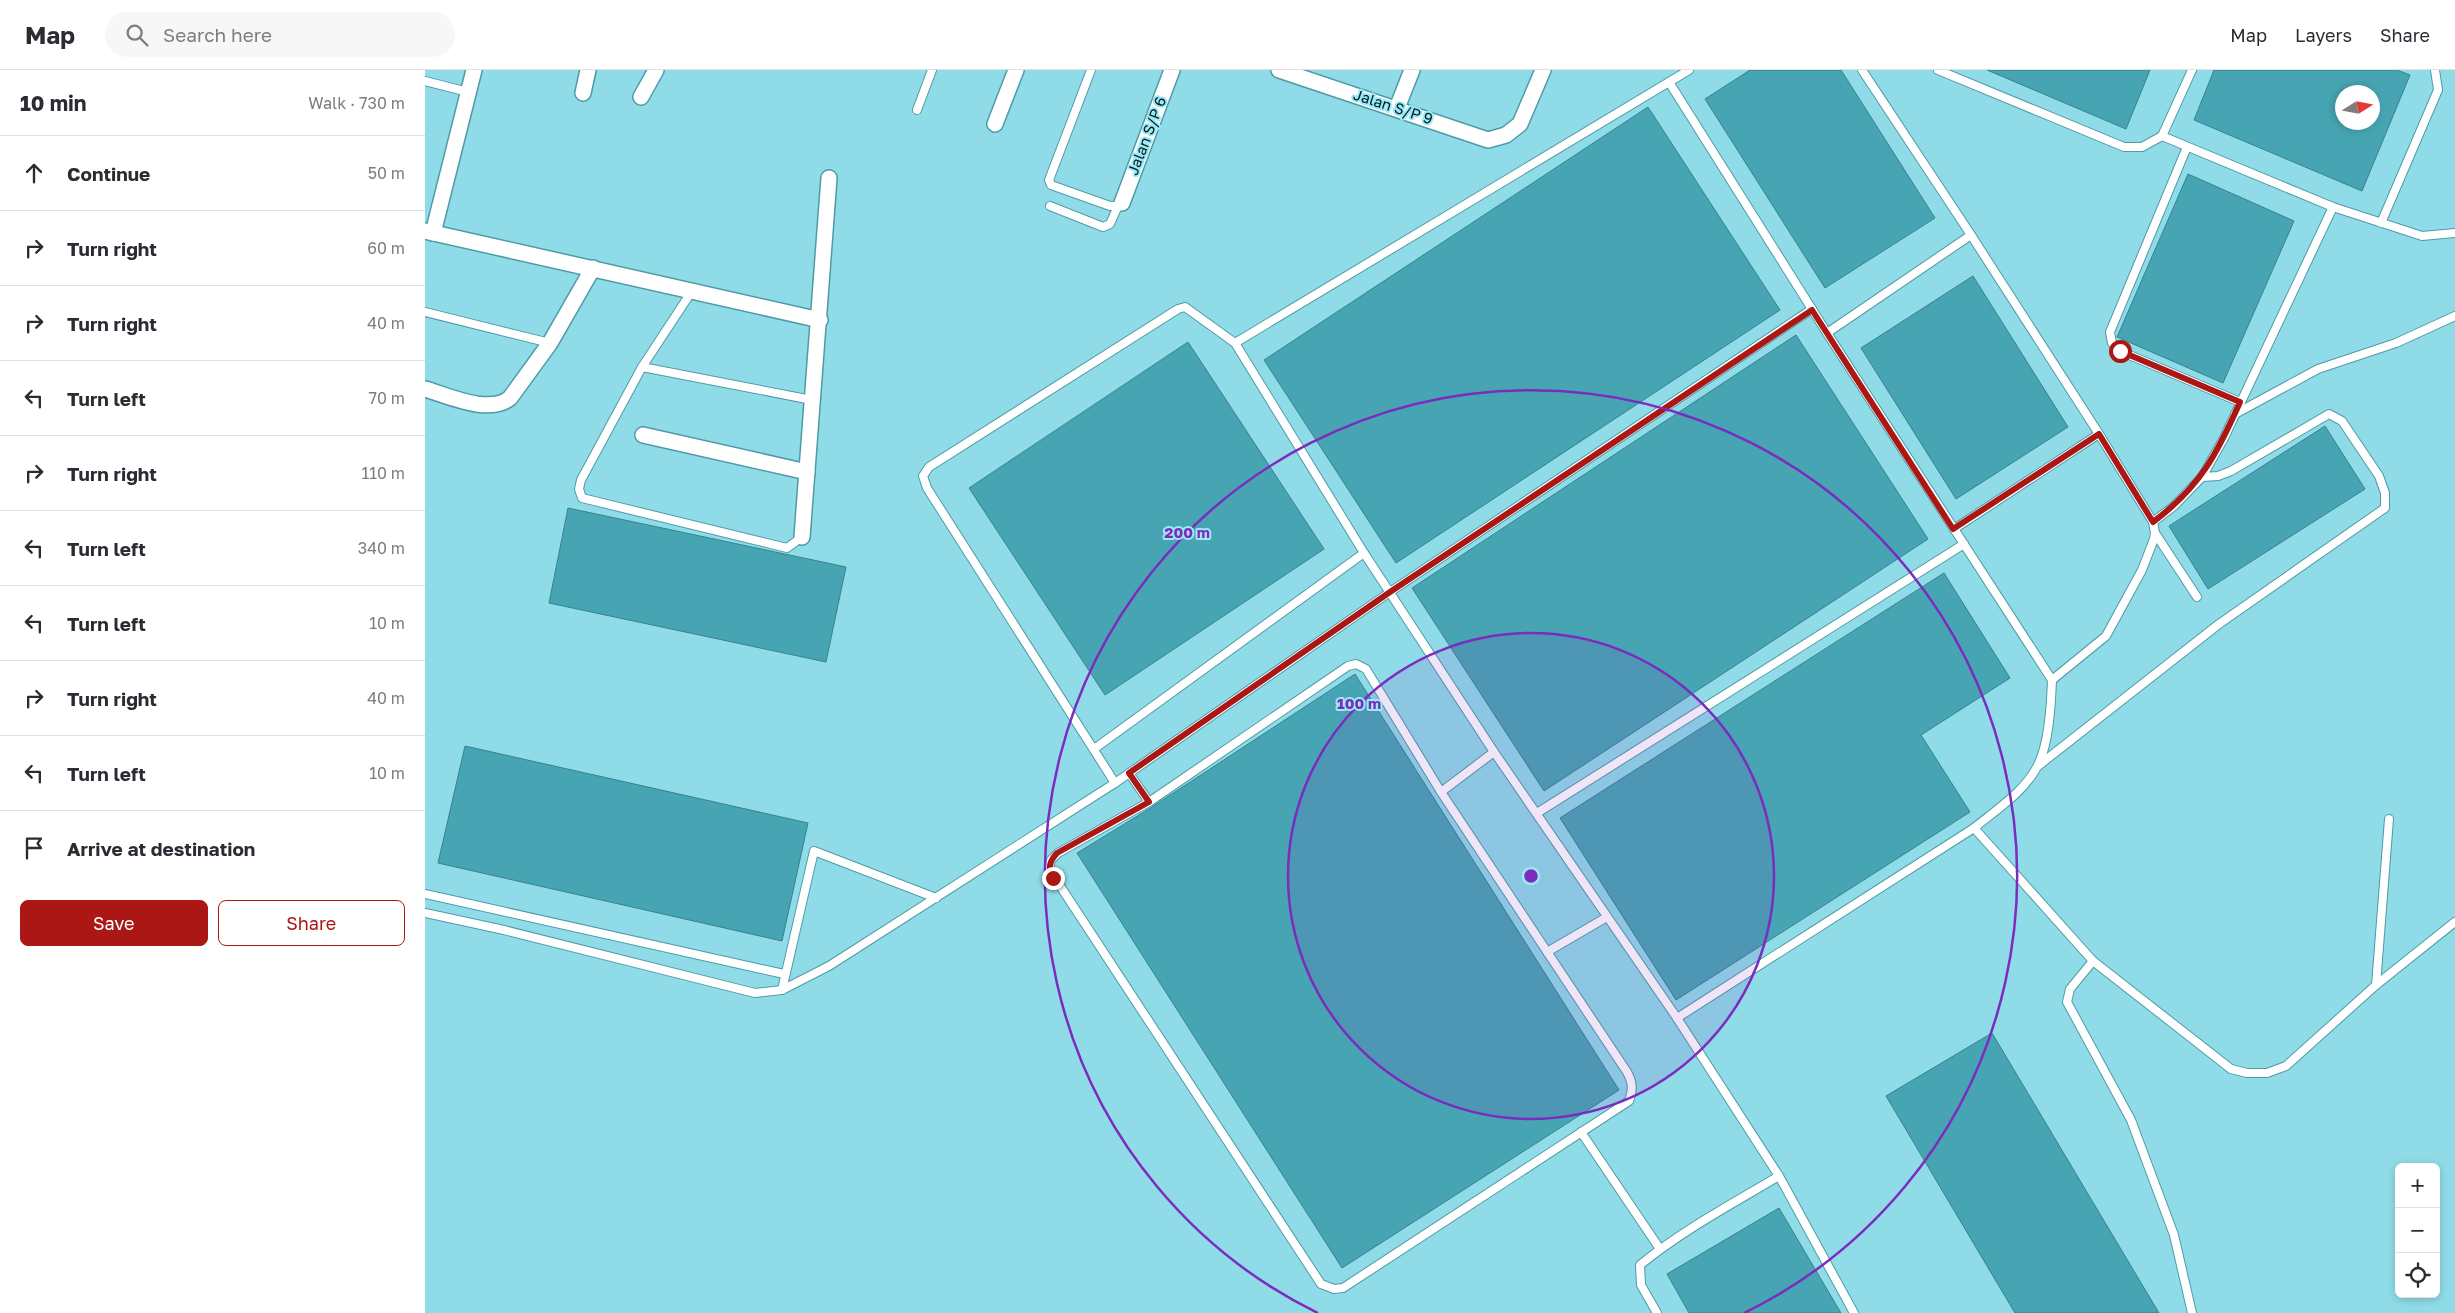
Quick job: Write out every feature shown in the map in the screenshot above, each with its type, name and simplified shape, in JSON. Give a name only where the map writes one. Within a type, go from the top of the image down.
[{"type":"street","points":[[474,70],[429,232],[820,320]]},
{"type":"street","points":[[583,92],[588,70]]},
{"type":"street","points":[[641,98],[656,70]]},
{"type":"street","points":[[995,124],[1015,70]]},
{"type":"street","name":"Jalan S/P 6","points":[[1120,204],[1172,70]]},
{"type":"street","name":"Jalan S/P 9","points":[[1279,70],[1488,140],[1506,135],[1520,124],[1543,70]]},
{"type":"street","points":[[1397,108],[1412,70]]},
{"type":"street","points":[[802,537],[820,320],[829,178]]},
{"type":"street","points":[[425,389],[488,406],[497,406],[510,398],[550,343],[593,268]]},
{"type":"street","points":[[643,435],[807,472]]},
{"type":"lane","points":[[917,110],[933,70]]},
{"type":"lane","points":[[1091,70],[1049,180],[1051,185],[1110,206],[1120,204]]},
{"type":"lane","points":[[1235,343],[1689,70]]},
{"type":"lane","points":[[1862,70],[2099,434],[2153,522],[2155,533],[2197,597]]},
{"type":"lane","points":[[1938,70],[2124,147],[2141,147],[2162,136],[2192,70]]},
{"type":"lane","points":[[2381,222],[2438,90],[2435,70]]},
{"type":"lane","points":[[425,81],[468,92]]},
{"type":"lane","points":[[1669,82],[1812,310],[2052,680],[2051,719],[2038,766]]},
{"type":"lane","points":[[2162,136],[2333,207],[2422,236],[2453,235]]},
{"type":"lane","points":[[2187,146],[2110,332],[2112,343],[2120,351],[2240,402]]},
{"type":"lane","points":[[1051,206],[1103,227],[1110,224],[1120,204]]},
{"type":"lane","points":[[2153,522],[2174,506],[2202,477],[2224,438],[2333,207]]},
{"type":"lane","points":[[1827,333],[1971,235]]},
{"type":"lane","points":[[692,291],[642,367],[581,480],[579,489],[582,498],[787,548],[802,537]]},
{"type":"lane","points":[[1115,783],[927,488],[923,476],[929,466],[1178,308],[1185,307],[1235,343],[1364,554],[1494,752],[1677,1018],[1779,1176],[1854,1313]]},
{"type":"lane","points":[[425,913],[504,930],[755,993],[782,990],[829,966],[1115,783],[1390,592],[1812,310]]},
{"type":"lane","points":[[425,312],[550,343]]},
{"type":"lane","points":[[2235,414],[2318,369],[2397,343],[2455,316]]},
{"type":"lane","points":[[642,367],[812,400]]},
{"type":"lane","points":[[1677,1018],[1974,828],[2014,796],[2038,766],[2219,624],[2385,508],[2385,493],[2379,476],[2342,421],[2329,414],[2231,471],[2218,476],[2202,477]]},
{"type":"lane","points":[[1953,529],[2099,434]]},
{"type":"lane","points":[[2052,680],[2106,636],[2142,570],[2155,533]]},
{"type":"lane","points":[[1537,813],[1963,544]]},
{"type":"lane","points":[[1094,749],[1364,554]]},
{"type":"lane","points":[[1356,664],[1366,669],[1441,792],[1633,1081],[1629,1101],[1343,1288],[1334,1289],[1321,1284],[1049,869],[1051,860],[1057,853],[1149,802],[1348,666],[1356,664]]},
{"type":"lane","points":[[1441,792],[1494,752]]},
{"type":"lane","points":[[1129,773],[1149,802]]},
{"type":"lane","points":[[2376,985],[2389,819]]},
{"type":"lane","points":[[1974,828],[2093,961],[2231,1069],[2247,1073],[2267,1072],[2286,1066],[2376,985],[2455,922]]},
{"type":"lane","points":[[782,990],[784,974],[814,851],[936,898]]},
{"type":"lane","points":[[425,894],[784,974]]},
{"type":"lane","points":[[1547,952],[1607,917]]},
{"type":"lane","points":[[2093,961],[2070,989],[2067,1002],[2131,1120],[2174,1235],[2192,1313]]},
{"type":"lane","points":[[1581,1132],[1659,1249]]},
{"type":"lane","points":[[1657,1313],[1641,1285],[1640,1264],[1659,1249],[1779,1176]]},
{"type":"building","points":[[1750,70],[1841,70],[1935,218],[1825,288],[1705,99]]},
{"type":"building","points":[[1987,70],[2150,70],[2126,129]]},
{"type":"building","points":[[2214,70],[2397,70],[2410,75],[2362,191],[2194,120]]},
{"type":"building","points":[[1648,107],[1780,310],[1396,563],[1264,360]]},
{"type":"building","points":[[2188,174],[2294,221],[2223,383],[2117,337]]},
{"type":"building","points":[[1973,276],[2068,427],[1956,499],[1861,348]]},
{"type":"building","points":[[1796,335],[1928,539],[1544,791],[1412,588]]},
{"type":"building","points":[[1188,342],[1324,549],[1105,695],[969,488]]},
{"type":"building","points":[[2325,426],[2365,489],[2208,589],[2169,526]]},
{"type":"building","points":[[568,508],[846,567],[826,662],[549,603]]},
{"type":"building","points":[[1944,573],[2010,678],[1921,735],[1970,812],[1676,1000],[1560,818]]},
{"type":"building","points":[[1355,674],[1619,1090],[1342,1268],[1077,853],[1152,807]]},
{"type":"building","points":[[465,746],[808,823],[782,941],[438,863]]},
{"type":"building","points":[[1992,1033],[2159,1313],[2015,1313],[1886,1096]]},
{"type":"building","points":[[1779,1208],[1841,1313],[1689,1313],[1667,1274]]},
{"type":"route","points":[[1053,878],[1049,869],[1051,860],[1057,853],[1149,802],[1129,773],[1390,592],[1812,310],[1953,529],[2099,434],[2153,522],[2174,506],[2202,477],[2224,438],[2240,402],[2120,351]]}]
